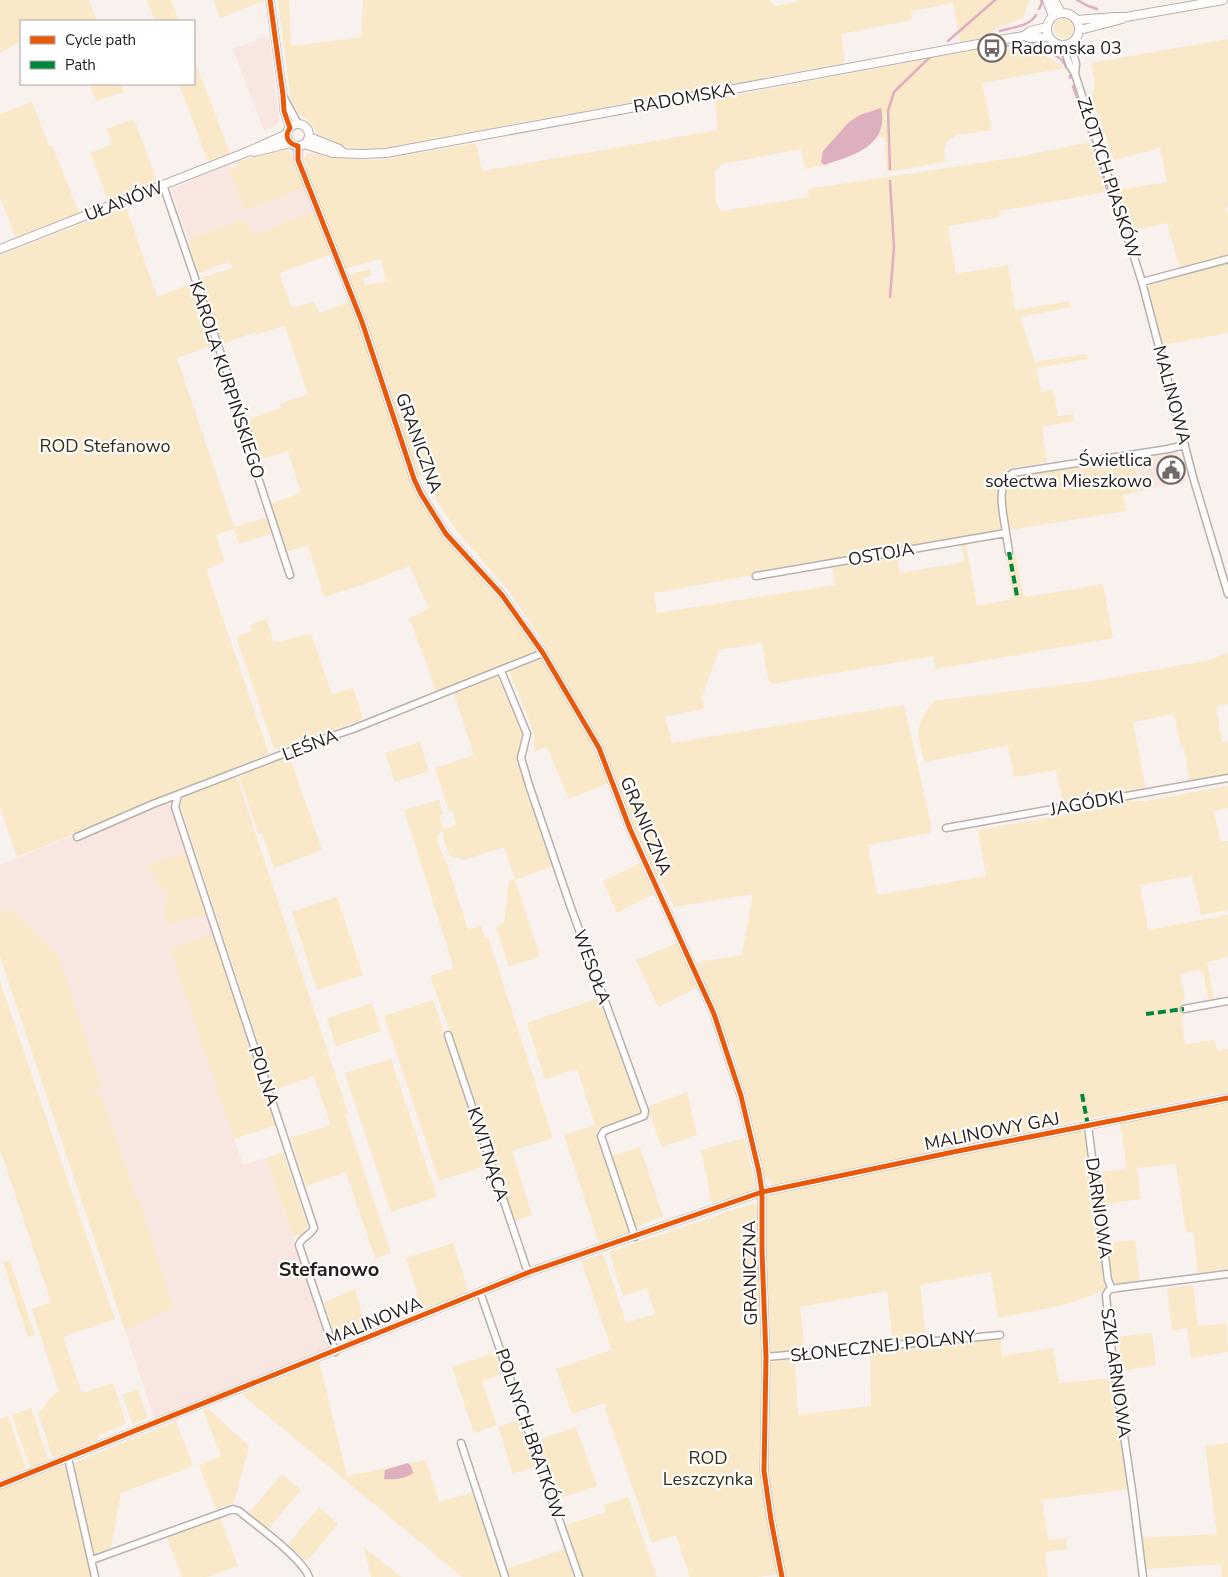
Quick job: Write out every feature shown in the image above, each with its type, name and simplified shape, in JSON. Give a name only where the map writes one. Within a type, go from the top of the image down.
[{"type":"street","points":[[270,0],[288,139],[297,145],[309,137],[306,128],[298,124],[283,95]]},
{"type":"street","points":[[1047,0],[1053,16]]},
{"type":"street","points":[[1054,0],[1061,13]]},
{"type":"street","points":[[1077,20],[1126,17],[1223,0]]},
{"type":"street","points":[[1061,13],[1069,14],[1077,20],[1080,30],[1077,38],[1067,45],[1054,43],[1049,37],[1047,27],[1053,16],[1061,13]]},
{"type":"street","points":[[1080,30],[1116,22],[1126,17]]},
{"type":"street","name":"RADOMSKA","points":[[1024,36],[1030,31],[1047,27]]},
{"type":"street","name":"RADOMSKA","points":[[297,145],[328,152],[386,153],[1024,36],[1030,38],[1049,37]]},
{"type":"street","name":"ZŁOTYCH PIASKÓW","points":[[1067,45],[1076,64],[1075,74],[1142,282]]},
{"type":"street","points":[[288,131],[298,124]]},
{"type":"street","name":"UŁANÓW","points":[[0,249],[247,152],[288,131]]},
{"type":"street","name":"RADOMSKA","points":[[309,137],[344,152]]},
{"type":"street","name":"UŁANÓW","points":[[247,152],[297,145]]},
{"type":"street","name":"GRANICZNA","points":[[297,145],[298,160],[362,322],[414,479],[421,494],[446,534],[502,595],[543,653],[599,748],[630,829],[711,1007],[739,1091],[759,1172],[762,1192],[766,1358],[764,1471],[782,1577]]},
{"type":"street","name":"KAROLA KURPIŃSKIEGO","points":[[163,185],[249,436],[249,450],[290,575]]},
{"type":"street","points":[[1142,282],[1228,259]]},
{"type":"street","name":"MALINOWA","points":[[1142,282],[1185,445],[1228,594]]},
{"type":"street","points":[[1009,552],[1002,492],[1003,482],[1008,476],[1013,473],[1185,445]]},
{"type":"street","name":"OSTOJA","points":[[756,576],[1006,533]]},
{"type":"street","name":"LEŚNA","points":[[77,837],[178,795],[353,729],[543,653]]},
{"type":"street","name":"WESOŁA","points":[[502,671],[528,734],[521,758],[532,794],[645,1112],[644,1116],[604,1131],[601,1136],[636,1236]]},
{"type":"street","name":"JAGÓDKI","points":[[946,828],[1228,778]]},
{"type":"street","name":"POLNA","points":[[178,795],[175,807],[314,1228],[312,1233],[302,1240],[299,1245],[334,1352]]},
{"type":"street","points":[[1184,1009],[1228,1001]]},
{"type":"street","name":"KWITNĄCA","points":[[448,1035],[528,1273]]},
{"type":"street","name":"MALINOWY GAJ","points":[[762,1192],[1228,1098]]},
{"type":"street","name":"DARNIOWA","points":[[1088,1126],[1108,1280],[1112,1289]]},
{"type":"street","name":"MALINOWA","points":[[0,1485],[528,1273],[762,1192]]},
{"type":"street","name":"SZKLARNIOWA","points":[[1142,1577],[1106,1295],[1112,1289],[1228,1274]]},
{"type":"street","name":"POLNYCH BRATKÓW","points":[[480,1292],[578,1577]]},
{"type":"street","name":"SŁONECZNEJ POLANY","points":[[766,1358],[1000,1335]]},
{"type":"street","points":[[461,1442],[505,1577]]},
{"type":"street","points":[[68,1458],[95,1577]]},
{"type":"street","points":[[92,1560],[233,1509],[239,1511],[302,1564],[309,1577]]},
{"type":"shaded area","points":[[269,35],[279,121],[276,126],[264,131],[233,49]]},
{"type":"shaded area","points":[[881,108],[882,121],[880,132],[874,140],[857,153],[846,158],[824,165],[821,162],[823,151],[849,122],[860,115]]},
{"type":"shaded area","points":[[228,165],[244,211],[304,188],[314,211],[252,235],[246,219],[188,239],[171,189]]},
{"type":"shaded area","points":[[1177,451],[1186,482],[1141,491],[1134,459]]},
{"type":"shaded area","points":[[169,802],[212,934],[171,949],[243,1165],[266,1158],[329,1344],[326,1351],[155,1420],[0,956],[0,865],[71,837],[74,841]]},
{"type":"shaded area","points":[[408,1463],[413,1473],[407,1477],[384,1479],[385,1470]]},
{"type":"green space","points":[[0,0],[89,0],[97,20],[20,20],[20,42],[0,53]]},
{"type":"green space","points":[[147,0],[171,0],[179,20],[155,20]]},
{"type":"green space","points":[[214,0],[264,0],[264,1],[220,18]]},
{"type":"green space","points":[[278,0],[289,0],[291,44],[295,46],[361,37],[363,0],[770,0],[775,6],[799,0],[1030,0],[1023,18],[993,30],[994,36],[960,42],[953,3],[911,11],[912,20],[841,34],[845,63],[373,150],[348,147],[323,139],[295,109],[291,100]]},
{"type":"green space","points":[[1064,18],[1071,21],[1074,28],[1071,35],[1064,38],[1057,35],[1054,28],[1057,21]]},
{"type":"green space","points":[[1228,39],[1228,206],[1226,207],[1228,216],[1228,255],[1180,269],[1167,223],[1131,231],[1118,190],[1167,182],[1160,148],[1114,160],[1092,99],[1095,83],[1091,63]]},
{"type":"green space","points":[[995,46],[997,51],[1034,49],[1065,68],[982,83],[992,130],[956,135],[947,142],[944,152],[945,162],[887,172],[885,139],[878,136],[883,125],[830,144],[823,151],[821,162],[824,165],[805,169],[801,149],[722,164],[715,171],[716,205],[722,211],[809,197],[808,189],[1013,158],[1090,142],[1106,192],[999,211],[1000,217],[948,226],[956,274],[1008,265],[1015,310],[1070,301],[1071,307],[1020,317],[1035,362],[1087,354],[1088,359],[1037,368],[1041,392],[1053,390],[1058,416],[1073,414],[1074,421],[1042,427],[1047,462],[1011,468],[1003,474],[999,488],[1002,530],[654,593],[657,613],[835,585],[832,564],[838,565],[897,555],[900,573],[964,562],[961,543],[966,543],[977,606],[1013,599],[1006,555],[1015,553],[1023,594],[1027,597],[1103,584],[1113,638],[936,669],[933,656],[772,684],[768,680],[762,643],[719,650],[702,697],[704,709],[665,717],[672,743],[904,705],[931,824],[930,833],[868,845],[877,895],[986,876],[978,830],[1097,809],[1096,804],[1114,801],[1145,801],[1228,786],[1228,808],[1214,811],[1220,841],[1228,841],[1228,910],[1201,915],[1192,876],[1140,885],[1148,930],[1228,915],[1228,957],[1207,962],[1214,999],[1208,999],[1204,974],[1199,970],[1180,974],[1185,999],[1182,1000],[1184,1015],[1181,1016],[1185,1044],[1215,1040],[1217,1051],[1228,1049],[1228,1092],[1082,1120],[776,1185],[764,1177],[746,1097],[731,1044],[727,1044],[719,1017],[695,963],[742,955],[753,894],[674,907],[662,882],[658,883],[599,742],[537,633],[510,592],[457,531],[437,501],[426,475],[418,477],[367,323],[348,275],[370,269],[372,275],[363,278],[365,285],[386,282],[381,259],[345,269],[306,168],[308,167],[304,158],[307,154],[312,153],[316,155],[317,153],[346,159],[378,160],[476,143],[482,171],[718,130],[715,99]]},
{"type":"green space","points":[[195,62],[230,153],[208,161],[179,85],[195,85]]},
{"type":"green space","points":[[89,85],[121,85],[124,92],[96,101]]},
{"type":"green space","points":[[32,102],[49,146],[52,145],[79,213],[16,238],[0,198],[0,114]]},
{"type":"green space","points":[[134,119],[158,183],[109,202],[90,153],[112,144],[106,129]]},
{"type":"green space","points":[[284,148],[289,150],[304,188],[244,211],[228,165],[232,169],[238,167],[237,162]]},
{"type":"green space","name":"ROD Stefanowo","points":[[126,207],[157,297],[193,283],[213,345],[177,358],[234,527],[269,517],[274,533],[239,544],[234,529],[216,535],[225,562],[206,569],[269,754],[125,812],[126,815],[79,833],[73,833],[70,836],[17,857],[0,807],[0,255]]},
{"type":"green space","points":[[314,211],[332,254],[279,273],[292,308],[314,302],[320,313],[352,301],[413,481],[427,511],[434,524],[453,547],[519,622],[535,649],[533,656],[436,692],[409,618],[429,609],[409,566],[365,584],[324,597],[308,545],[285,552],[270,504],[301,493],[288,451],[256,461],[253,452],[258,450],[248,419],[281,408],[280,404],[308,394],[285,326],[256,335],[255,332],[223,344],[200,278],[232,268],[229,262],[198,273],[188,239],[246,219],[252,235]]},
{"type":"green space","points":[[1228,263],[1228,333],[1163,345],[1149,283]]},
{"type":"green space","points":[[1135,456],[1141,491],[1123,495],[1126,511],[1010,530],[1005,500],[1007,486],[1016,475]]},
{"type":"green space","points":[[266,619],[274,643],[311,634],[332,694],[353,688],[363,719],[279,750],[274,748],[237,640],[239,635],[252,631],[250,625]]},
{"type":"green space","points":[[1228,652],[1228,704],[1216,707],[1222,742],[1228,741],[1228,775],[1193,781],[1189,779],[1184,747],[1181,748],[1174,714],[1133,722],[1146,790],[1063,805],[1056,770],[1014,777],[1008,745],[924,762],[918,730],[934,701],[1094,681],[1210,660]]},
{"type":"green space","points":[[542,659],[591,740],[595,752],[598,751],[609,783],[569,799],[547,747],[534,751],[534,734],[509,671]]},
{"type":"green space","points":[[497,676],[523,735],[517,758],[552,866],[515,880],[540,956],[509,967],[496,927],[504,922],[509,881],[515,879],[504,847],[464,860],[450,856],[443,839],[444,831],[437,834],[439,847],[447,864],[468,930],[481,925],[485,938],[488,937],[553,1138],[512,1151],[532,1215],[514,1221],[430,976],[454,968],[404,810],[439,800],[443,814],[439,816],[444,829],[456,825],[453,811],[449,812],[435,768],[474,755],[453,691]]},
{"type":"green space","points":[[420,742],[429,771],[395,782],[385,753]]},
{"type":"green space","points":[[289,755],[322,850],[274,868],[262,833],[259,834],[238,774]]},
{"type":"green space","points":[[236,775],[348,1113],[345,1115],[391,1253],[375,1258],[346,1172],[306,1186],[290,1138],[330,1125],[329,1120],[314,1076],[274,1090],[180,805],[184,796]]},
{"type":"green space","points":[[186,853],[206,916],[192,917],[167,924],[164,907],[168,893],[159,887],[156,876],[148,868],[150,864]]},
{"type":"green space","points":[[640,863],[654,894],[617,913],[603,881]]},
{"type":"green space","points":[[337,897],[363,975],[317,990],[292,912]]},
{"type":"green space","points":[[0,909],[5,914],[10,909],[58,954],[102,1088],[99,1090],[97,1087],[93,1088],[95,1093],[100,1092],[134,1192],[130,1193],[131,1198],[138,1196],[173,1308],[125,1330],[0,956]]},
{"type":"green space","points":[[212,934],[277,1125],[234,1139],[170,949]]},
{"type":"green space","points":[[677,943],[695,977],[697,988],[658,1007],[636,960]]},
{"type":"green space","points":[[0,982],[115,1319],[63,1337],[82,1393],[113,1383],[126,1424],[97,1436],[98,1440],[53,1458],[38,1414],[54,1394],[59,1392],[32,1309],[51,1302],[0,1149]]},
{"type":"green space","points":[[599,998],[642,1112],[597,1130],[630,1233],[599,1243],[564,1135],[595,1125],[577,1069],[545,1079],[527,1023]]},
{"type":"green space","points":[[433,1000],[488,1165],[439,1181],[384,1016]]},
{"type":"green space","points":[[372,1003],[381,1031],[336,1046],[327,1018]]},
{"type":"green space","points":[[391,1059],[437,1197],[391,1212],[345,1073]]},
{"type":"green space","points":[[687,1092],[697,1135],[662,1147],[647,1107]]},
{"type":"green space","points":[[1228,1101],[1228,1270],[1198,1273],[1193,1232],[1186,1233],[1176,1164],[1137,1168],[1141,1199],[1106,1204],[1101,1200],[1097,1173],[1127,1169],[1120,1122]]},
{"type":"green space","points":[[1080,1130],[1087,1137],[1108,1289],[1064,1305],[998,1318],[991,1272],[920,1285],[926,1339],[893,1342],[887,1291],[800,1307],[805,1350],[774,1354],[770,1352],[769,1313],[765,1301],[766,1196]]},
{"type":"green space","points":[[744,1138],[756,1187],[751,1192],[712,1203],[701,1150]]},
{"type":"green space","points":[[640,1147],[663,1216],[635,1227],[612,1156]]},
{"type":"green space","points":[[283,1152],[308,1226],[304,1233],[293,1237],[266,1158]]},
{"type":"green space","name":"ROD Leszczynka","points":[[754,1203],[758,1207],[763,1330],[761,1476],[779,1574],[758,1577],[690,1577],[676,1535],[652,1543],[605,1409],[605,1403],[572,1414],[556,1369],[612,1350],[581,1261],[603,1254],[626,1323],[655,1314],[647,1288],[623,1296],[609,1252]]},
{"type":"green space","points":[[1135,1240],[1140,1281],[1115,1284],[1111,1280],[1106,1243]]},
{"type":"green space","points":[[453,1243],[468,1290],[467,1294],[423,1311],[406,1258]]},
{"type":"green space","points":[[10,1260],[35,1335],[28,1337],[3,1262]]},
{"type":"green space","points":[[1193,1285],[1198,1326],[1226,1323],[1228,1352],[1191,1358],[1187,1328],[1172,1331],[1167,1288]]},
{"type":"green space","points":[[355,1289],[366,1327],[342,1337],[334,1334],[324,1302]]},
{"type":"green space","points":[[1152,1333],[1156,1365],[1122,1371],[1118,1337]]},
{"type":"green space","points":[[1000,1337],[1002,1356],[1053,1348],[1059,1383],[1113,1378],[1128,1489],[1042,1500],[1048,1540],[1066,1538],[1067,1549],[1045,1552],[1048,1577],[786,1577],[774,1521],[767,1473],[770,1364],[777,1360],[795,1358],[798,1415],[871,1406],[870,1350]]},
{"type":"green space","points":[[497,1352],[505,1373],[482,1381],[497,1425],[474,1433],[452,1367]]},
{"type":"green space","points":[[319,1362],[347,1476],[426,1460],[439,1502],[474,1492],[502,1577],[462,1577],[241,1394]]},
{"type":"green space","points":[[138,1389],[148,1418],[133,1424],[122,1395]]},
{"type":"green space","points":[[31,1408],[48,1460],[30,1468],[12,1415]]},
{"type":"green space","points":[[208,1408],[249,1446],[234,1503],[216,1509],[199,1465],[221,1456],[203,1410]]},
{"type":"green space","points":[[8,1416],[26,1469],[0,1479],[0,1419]]},
{"type":"green space","points":[[521,1419],[537,1466],[513,1474],[498,1427]]},
{"type":"green space","points":[[176,1421],[193,1466],[121,1493],[111,1548],[98,1554],[92,1552],[76,1481],[74,1463]]},
{"type":"green space","points":[[576,1427],[597,1486],[555,1500],[535,1441]]},
{"type":"green space","points":[[1228,1443],[1228,1577],[1222,1577],[1221,1564],[1145,1569],[1141,1538],[1217,1534],[1205,1446]]},
{"type":"green space","points":[[65,1465],[92,1577],[0,1577],[0,1490]]},
{"type":"green space","points":[[282,1474],[301,1490],[268,1529],[249,1513]]},
{"type":"green space","points":[[628,1497],[657,1577],[581,1577],[564,1526],[606,1512],[604,1505]]},
{"type":"green space","points":[[319,1507],[338,1524],[307,1561],[287,1545]]},
{"type":"green space","points":[[220,1517],[238,1566],[207,1577],[182,1577],[167,1537]]},
{"type":"green space","points":[[364,1547],[401,1577],[371,1577]]},
{"type":"green space","points":[[565,1549],[574,1577],[508,1577],[506,1569]]},
{"type":"waterway","points":[[948,41],[995,0]]},
{"type":"waterway","points":[[1039,9],[1042,3],[1041,0]]},
{"type":"waterway","points":[[1077,0],[1097,9]]},
{"type":"waterway","points":[[1000,31],[1025,24],[1036,15]]},
{"type":"waterway","points":[[1017,45],[1039,44],[1062,60],[1067,68]]},
{"type":"waterway","points":[[1002,45],[1008,46]]},
{"type":"waterway","points":[[890,169],[888,111],[894,92],[931,56]]},
{"type":"waterway","points":[[1073,86],[1090,136]]},
{"type":"waterway","points":[[1093,144],[1107,189]]},
{"type":"waterway","points":[[890,181],[894,248],[890,297]]},
{"type":"marked path","points":[[1009,552],[1017,596]]},
{"type":"marked path","points":[[1146,1014],[1184,1009]]},
{"type":"marked path","points":[[1082,1094],[1088,1126]]},
{"type":"cycle path","points":[[270,0],[284,111],[290,128],[287,137],[289,142],[298,146],[298,160],[362,322],[414,479],[446,534],[502,595],[543,653],[599,748],[630,829],[714,1014],[741,1096],[762,1192],[766,1357],[764,1471],[782,1577]]},
{"type":"cycle path","points":[[0,1485],[532,1271],[762,1192],[1228,1098]]},
{"type":"place","name":"Radomska 03","points":[[992,48]]},
{"type":"place","name":"Świetlica sołectwa Mieszkowo","points":[[1171,470]]},
{"type":"district","name":"Stefanowo","points":[[329,1269]]}]
